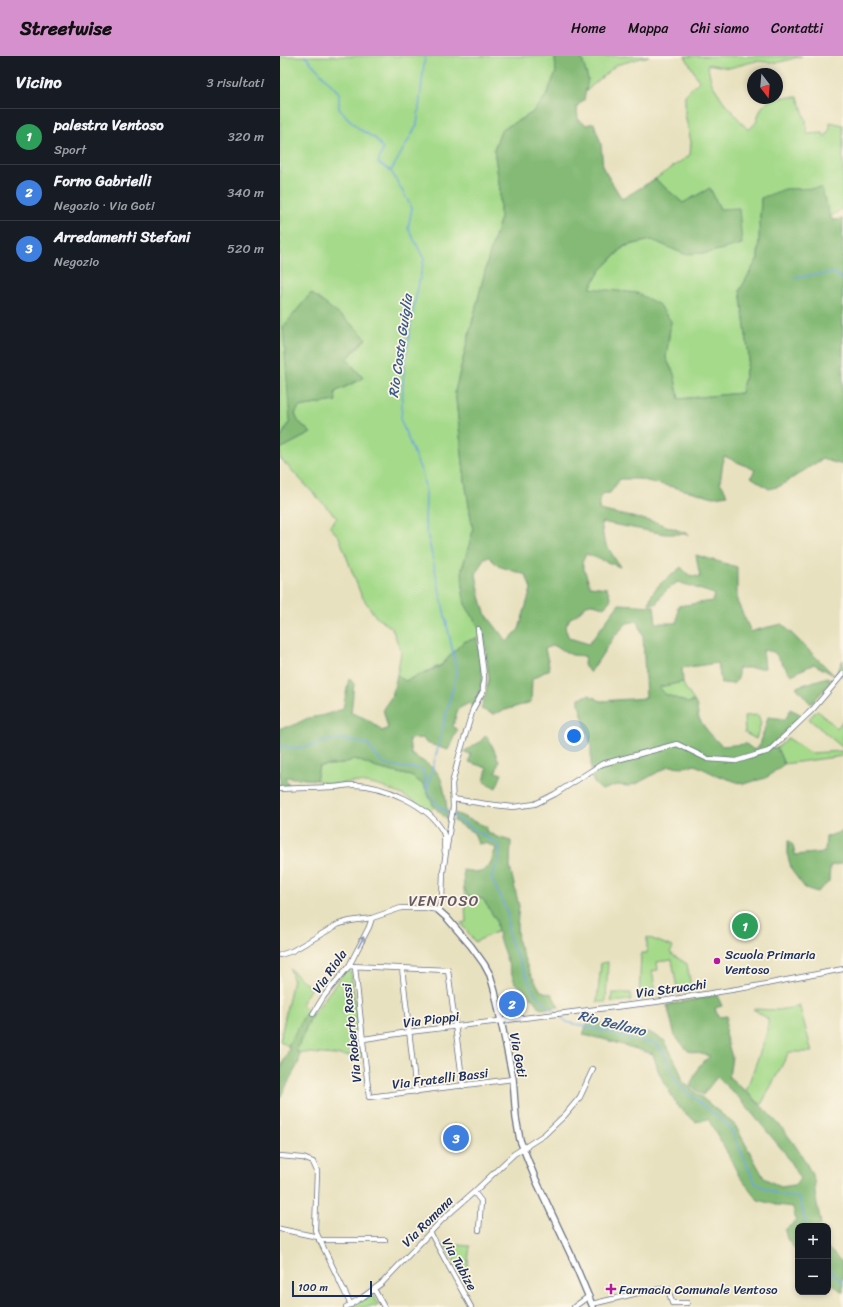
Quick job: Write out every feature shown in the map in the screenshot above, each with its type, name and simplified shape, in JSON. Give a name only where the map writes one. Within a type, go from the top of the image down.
[{"type":"street","points":[[280,955],[292,951],[339,924],[372,918],[401,908],[426,908],[438,910],[442,900],[452,812],[453,799],[451,787],[458,756],[473,709],[483,691],[484,675],[478,629]]},
{"type":"street","points":[[453,799],[496,805],[528,806],[548,798],[602,764],[678,744],[708,759],[736,761],[769,751],[813,709],[843,674]]},
{"type":"street","points":[[280,789],[354,785],[374,788],[394,794],[429,814],[444,835],[444,848],[446,856]]},
{"type":"street","name":"Via Goti","points":[[438,910],[447,918],[471,946],[488,970],[502,1021],[513,1079],[517,1123],[522,1148],[567,1245],[593,1306],[642,1292],[668,1288],[672,1303],[687,1303]]},
{"type":"street","name":"Via Riola","points":[[314,1014],[324,996],[349,966],[372,918]]},
{"type":"street","points":[[349,966],[448,970],[463,1086]]},
{"type":"street","name":"Via Roberto Rossi","points":[[355,967],[370,1097]]},
{"type":"street","points":[[402,968],[416,1092]]},
{"type":"street","name":"Via Strucchi","points":[[502,1021],[656,1002],[751,987],[843,969]]},
{"type":"street","name":"Via Pioppi","points":[[364,1039],[502,1021]]},
{"type":"street","name":"Via Romana","points":[[348,1306],[385,1280],[443,1219],[514,1154],[544,1135],[571,1109],[580,1097],[593,1069]]},
{"type":"street","name":"Via Fratelli Bassi","points":[[370,1097],[513,1079]]},
{"type":"street","points":[[280,1156],[303,1158],[313,1162],[317,1171],[315,1230],[348,1306]]},
{"type":"street","points":[[474,1192],[482,1201],[479,1230]]},
{"type":"street","points":[[280,1229],[319,1239],[385,1240]]},
{"type":"street","name":"Via Tubize","points":[[430,1232],[471,1307]]},
{"type":"street","points":[[374,1289],[384,1307]]},
{"type":"street","points":[[574,1307],[589,1296]]},
{"type":"green space","points":[[280,56],[557,56],[555,57],[556,72],[546,96],[532,113],[501,130],[494,149],[500,190],[500,220],[487,263],[455,391],[465,481],[473,531],[462,569],[465,604],[484,636],[463,642],[441,665],[405,681],[397,675],[401,652],[392,628],[376,617],[361,595],[339,537],[329,526],[337,518],[280,458],[280,449],[311,433],[298,421],[295,414],[299,407],[335,401],[335,392],[363,378],[347,359],[366,339],[289,403],[290,421],[280,439]]},
{"type":"green space","points":[[581,56],[649,56],[616,65],[585,92],[588,79]]},
{"type":"green space","points":[[581,56],[588,79],[584,100],[577,106],[578,119],[586,125],[594,123],[601,144],[603,168],[622,199],[655,179],[683,203],[710,188],[720,209],[739,208],[742,244],[708,253],[684,254],[652,240],[624,246],[600,271],[590,288],[637,293],[658,304],[671,321],[666,358],[674,374],[679,399],[741,393],[749,357],[740,290],[758,258],[761,198],[785,189],[822,188],[830,217],[834,220],[843,219],[843,465],[822,459],[780,486],[769,489],[751,477],[755,470],[724,456],[720,482],[728,495],[714,497],[639,479],[620,479],[610,493],[601,494],[599,510],[655,522],[689,534],[665,534],[601,522],[604,541],[620,567],[586,554],[582,563],[590,586],[607,588],[611,599],[604,608],[592,604],[588,605],[570,618],[565,628],[569,638],[589,644],[619,604],[654,606],[656,623],[677,623],[678,606],[713,601],[714,594],[678,582],[660,597],[656,604],[649,603],[657,587],[681,567],[689,575],[700,577],[696,555],[737,567],[737,601],[751,632],[782,624],[835,676],[814,664],[791,675],[774,652],[763,650],[765,668],[738,668],[738,679],[733,684],[721,683],[718,663],[682,668],[683,682],[659,687],[665,694],[688,703],[694,701],[702,723],[722,746],[746,744],[754,750],[760,745],[768,717],[786,719],[790,709],[802,715],[770,747],[777,748],[784,764],[766,778],[743,784],[716,775],[695,765],[684,767],[669,766],[638,783],[628,786],[617,785],[602,790],[594,783],[591,775],[591,745],[579,704],[579,698],[589,695],[601,701],[646,698],[643,636],[638,621],[627,623],[613,638],[590,673],[584,665],[585,656],[572,655],[553,645],[545,649],[550,669],[532,679],[531,702],[493,714],[481,709],[489,679],[484,636],[465,604],[463,594],[462,569],[473,531],[465,481],[455,391],[487,263],[500,220],[500,190],[494,150],[501,130],[532,113],[546,96],[556,72],[555,57]],"holes":[[[489,557],[498,566],[526,575],[531,589],[519,629],[507,642],[485,613],[476,574],[484,558]]]},
{"type":"green space","points":[[685,56],[802,56],[777,63],[756,61],[729,68],[707,64],[712,84],[724,102],[748,130],[756,123],[764,105],[783,104],[783,97],[788,97],[798,97],[806,120],[807,134],[823,133],[825,138],[830,128],[830,122],[843,125],[843,208],[830,217],[761,198],[758,258],[740,290],[749,357],[741,393],[679,399],[674,374],[666,358],[671,321],[590,288],[600,271],[624,247],[652,239],[684,254],[720,209],[710,188],[683,203],[655,179],[690,155],[691,142],[685,115],[685,95],[699,81]]},
{"type":"green space","points":[[311,293],[354,326],[366,338],[347,359],[363,378],[335,392],[336,401],[299,407],[295,414],[298,421],[311,433],[280,449],[280,439],[290,421],[283,327]]},
{"type":"green space","points":[[477,638],[483,676],[479,693],[473,706],[469,703],[458,709],[453,726],[457,730],[448,750],[426,743],[423,738],[409,739],[411,754],[434,769],[441,779],[447,809],[447,819],[434,807],[424,785],[411,776],[377,768],[355,759],[341,764],[319,766],[316,780],[284,777],[290,786],[280,785],[280,728],[292,726],[308,718],[321,716],[343,709],[349,678],[354,684],[351,713],[368,720],[382,731],[388,728],[383,709],[392,696],[397,675],[405,681],[441,666],[463,642]]},
{"type":"green space","points":[[843,660],[843,675],[835,676]]},
{"type":"green space","points":[[828,677],[831,682],[811,704],[796,687]]},
{"type":"green space","points":[[683,682],[694,701],[688,703],[665,694],[659,687]]},
{"type":"green space","points":[[817,710],[837,728],[843,720],[843,748],[809,719]]},
{"type":"green space","points":[[758,715],[761,723],[756,739],[745,733],[744,716]]},
{"type":"green space","points":[[486,735],[499,761],[496,772],[502,774],[496,788],[484,782],[487,768],[469,762],[471,754],[463,752],[480,742]]},
{"type":"green space","points":[[788,738],[810,753],[843,751],[843,756],[784,764],[777,748]]},
{"type":"green space","points":[[355,759],[377,768],[411,776],[424,785],[434,807],[430,811],[403,795],[373,784],[352,782],[331,784],[316,780],[319,766],[341,764]]},
{"type":"green space","points":[[455,813],[487,827],[486,831],[497,837],[511,841],[510,867],[519,906],[517,926],[518,942],[530,973],[541,991],[552,994],[559,1007],[541,1009],[524,989],[515,983],[499,938],[496,920],[483,899],[468,896],[464,888],[463,870],[477,872],[484,871],[491,862],[496,848],[486,843],[478,844],[474,833],[454,821]]},
{"type":"green space","points":[[843,831],[843,863],[830,866],[829,882],[817,892],[805,888],[792,871],[788,857],[788,840],[793,845],[795,855],[825,852],[826,837]]},
{"type":"green space","points":[[464,888],[468,896],[483,899],[496,920],[498,931],[475,942],[461,923],[466,922]]},
{"type":"green space","points":[[647,937],[673,947],[670,953],[687,964],[692,992],[678,994],[672,960],[657,962],[658,970],[652,971],[655,987],[653,994],[647,998],[639,1000],[641,953],[647,953]]},
{"type":"green space","points":[[608,962],[606,1002],[597,1002],[601,963]]},
{"type":"green space","points":[[290,969],[311,988],[301,1004],[313,1014],[305,1015],[288,1046],[280,1041],[293,979]]},
{"type":"green space","points":[[346,970],[351,972],[362,1057],[295,1052],[313,1014]]},
{"type":"green space","points":[[612,993],[631,993],[631,1000],[611,1002]]},
{"type":"green space","points":[[717,995],[722,1006],[715,1008],[718,1017],[727,1016],[725,1034],[732,1057],[729,1077],[753,1098],[787,1134],[805,1160],[813,1178],[821,1223],[795,1223],[795,1249],[787,1239],[785,1230],[796,1221],[793,1207],[758,1200],[739,1176],[708,1119],[696,1122],[678,1107],[659,1073],[653,1054],[603,1039],[583,1035],[588,1020],[607,1025],[649,1032],[665,1041],[679,1069],[683,1082],[735,1125],[764,1178],[781,1187],[794,1185],[800,1179],[785,1153],[740,1099],[717,1077],[703,1095],[690,1086],[699,1066],[710,1056],[688,1051],[675,1036],[667,1005]]},
{"type":"green space","points":[[799,1004],[812,1052],[789,1052],[761,1105],[746,1091],[768,1030],[768,1019],[753,1009],[777,1010],[798,1007]]},
{"type":"green space","points":[[305,1014],[313,1014],[296,1052],[300,1052],[299,1062],[280,1098],[280,1069],[289,1049],[288,1046]]},
{"type":"green space","points":[[444,1244],[470,1246],[467,1270],[462,1274]]},
{"type":"green space","points":[[831,1251],[843,1263],[843,1293],[831,1282]]},
{"type":"green space","points":[[370,1295],[374,1296],[378,1304],[376,1307],[373,1305],[369,1307],[352,1307]]},
{"type":"waterway","points":[[305,56],[339,93],[339,109],[359,129],[376,139],[383,149],[378,163],[391,171]]},
{"type":"waterway","name":"Rio Costa Guiglia","points":[[425,56],[417,125],[391,171],[412,208],[408,228],[424,259],[414,306],[404,368],[401,421],[422,473],[426,493],[425,523],[457,671],[428,787]]},
{"type":"waterway","points":[[794,277],[834,273],[843,280]]},
{"type":"waterway","name":"Rio Bellano","points":[[280,746],[293,748],[313,746],[326,741],[341,739],[367,744],[383,764],[422,769],[427,789],[438,806],[500,846],[499,861],[491,877],[507,912],[509,939],[535,994],[556,1013]]},
{"type":"waterway","name":"Rio Bellano","points":[[559,1016],[567,1022],[656,1044],[664,1053],[674,1078],[682,1088],[730,1127],[755,1183],[777,1194],[799,1198],[805,1223]]},
{"type":"waterway","name":"Rio Bellano","points":[[831,1271],[843,1283]]},
{"type":"place","name":"palestra Ventoso","points":[[745,926]]},
{"type":"place","name":"Scuola Primaria Ventoso","points":[[717,961]]},
{"type":"place","name":"Forno Gabrielli","points":[[512,1004]]},
{"type":"place","name":"Arredamenti Stefani","points":[[456,1138]]},
{"type":"place","name":"Farmacia Comunale Ventoso","points":[[611,1289]]},
{"type":"district","name":"VENTOSO","points":[[444,901]]}]
